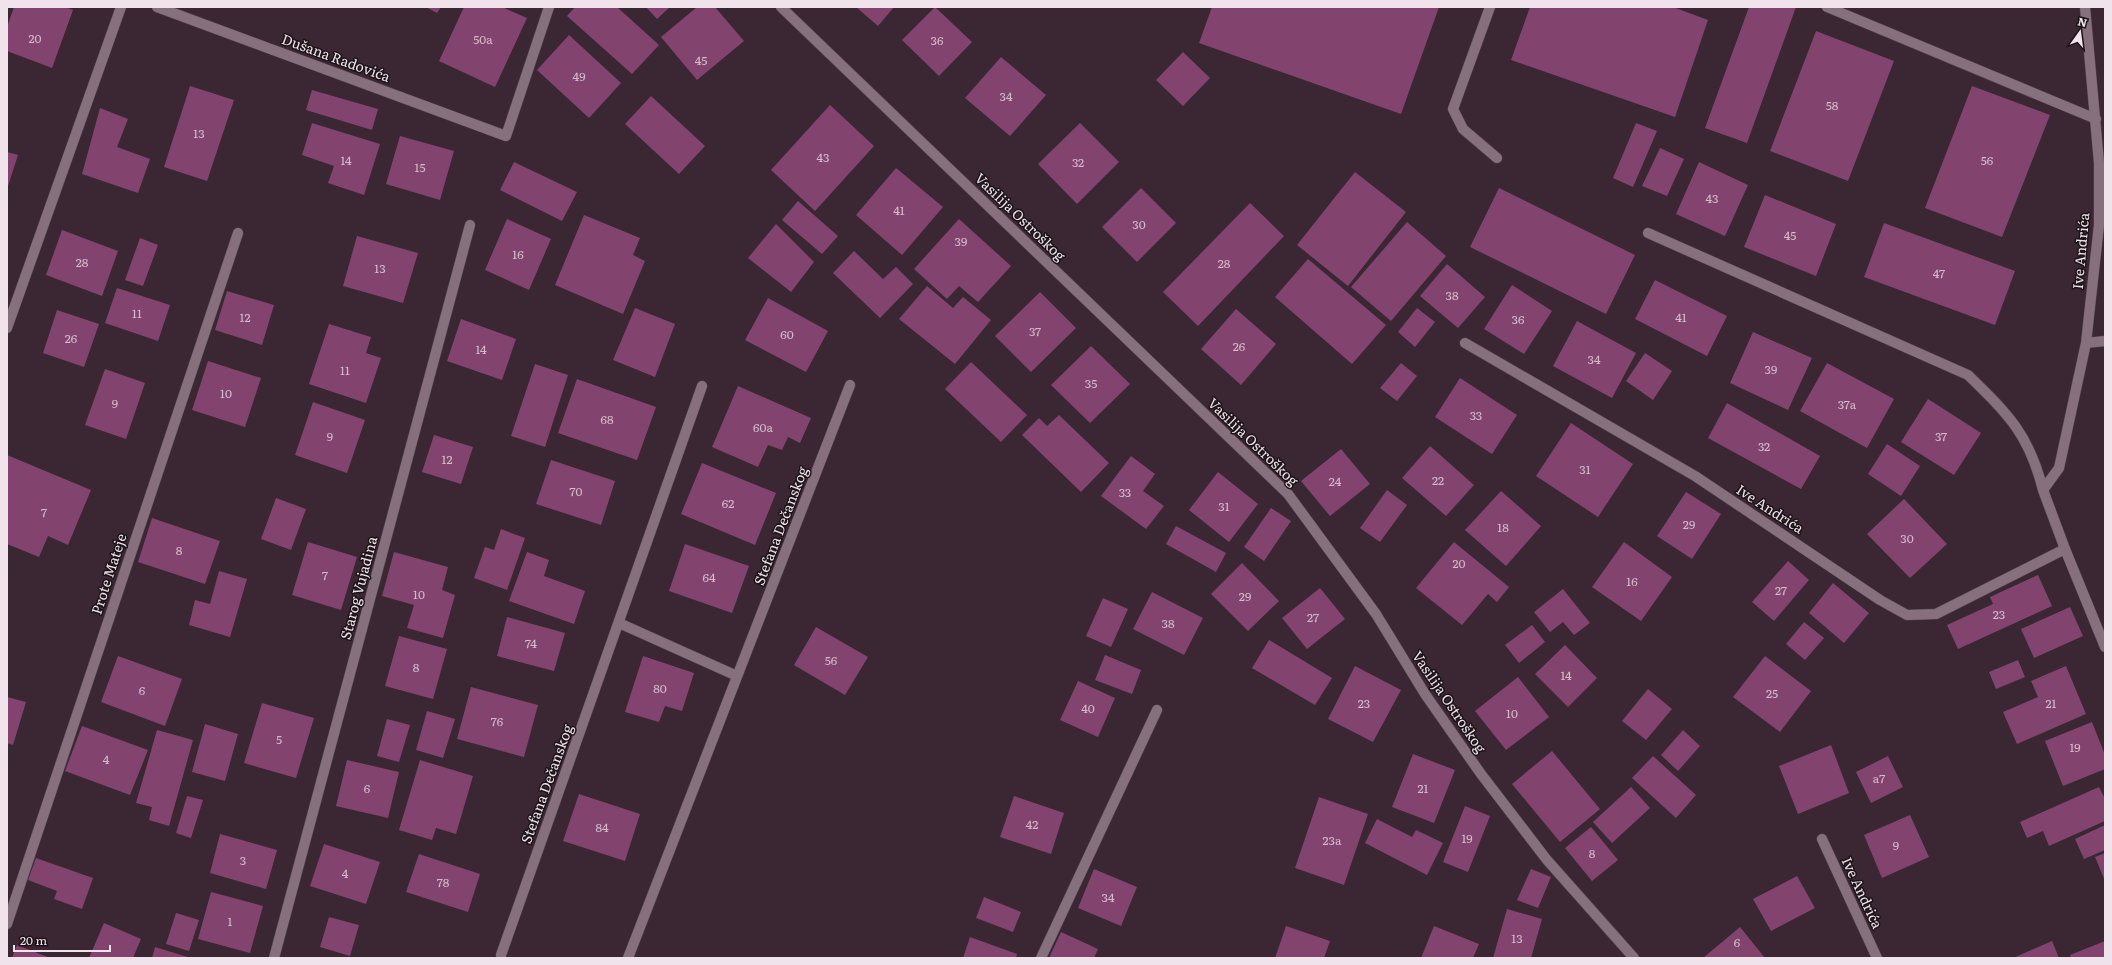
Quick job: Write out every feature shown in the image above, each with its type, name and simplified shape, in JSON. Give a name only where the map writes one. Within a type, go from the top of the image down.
[{"type":"street","points":[[7,328],[121,7]]},
{"type":"street","name":"Dušana Radovića","points":[[157,7],[506,136],[550,7]]},
{"type":"street","name":"Vasilija Ostroškog","points":[[781,7],[1288,494],[1376,614],[1425,694],[1481,774],[1547,860],[1634,958]]},
{"type":"street","points":[[1490,7],[1453,109],[1463,130],[1497,158]]},
{"type":"street","points":[[1827,7],[2096,119]]},
{"type":"street","name":"Ive Andrića","points":[[2043,490],[2059,468],[2086,343],[2099,225],[2102,163],[2085,7]]},
{"type":"street","name":"Starog Vujadina","points":[[274,958],[470,225]]},
{"type":"street","name":"Prote Mateje","points":[[7,924],[238,232]]},
{"type":"street","points":[[1648,233],[1968,375],[2004,410],[2024,438],[2036,463],[2043,490],[2064,549],[2105,647]]},
{"type":"street","points":[[2086,343],[2105,341]]},
{"type":"street","name":"Ive Andrića","points":[[1466,343],[1694,476],[1880,600],[1907,615],[1936,614],[2064,549]]},
{"type":"street","name":"Stefana Dečanskog","points":[[628,958],[850,385]]},
{"type":"street","name":"Stefana Dečanskog","points":[[501,955],[702,386]]},
{"type":"street","points":[[619,622],[737,676]]},
{"type":"street","points":[[1042,958],[1157,710]]},
{"type":"street","name":"Ive Andrića","points":[[1822,839],[1877,958]]},
{"type":"building","points":[[14,7],[65,7],[73,10],[52,68],[7,51],[7,27]]},
{"type":"building","points":[[426,7],[441,7],[437,13]]},
{"type":"building","points":[[464,7],[502,7],[527,18],[495,87],[439,61]]},
{"type":"building","points":[[575,7],[617,7],[659,45],[632,74],[567,16]]},
{"type":"building","points":[[646,7],[670,7],[657,19]]},
{"type":"building","points":[[697,7],[715,7],[744,41],[697,80],[661,37]]},
{"type":"building","points":[[856,7],[894,7],[878,26]]},
{"type":"building","points":[[935,7],[972,42],[939,76],[902,40]]},
{"type":"building","points":[[1212,7],[1439,7],[1401,114],[1199,43]]},
{"type":"building","points":[[1530,7],[1673,7],[1708,20],[1675,117],[1511,60]]},
{"type":"building","points":[[1749,7],[1796,7],[1747,143],[1705,128]]},
{"type":"building","points":[[1816,31],[1894,61],[1848,181],[1770,151]]},
{"type":"building","points":[[569,35],[621,83],[589,118],[537,70]]},
{"type":"building","points":[[1183,52],[1210,78],[1183,106],[1156,80]]},
{"type":"building","points":[[1001,57],[1046,95],[1010,136],[965,98]]},
{"type":"building","points":[[190,86],[234,100],[207,181],[164,167]]},
{"type":"building","points":[[1972,86],[2050,115],[2002,237],[1925,208]]},
{"type":"building","points":[[312,90],[378,109],[372,130],[306,110]]},
{"type":"building","points":[[651,96],[705,146],[679,174],[625,124]]},
{"type":"building","points":[[830,105],[874,146],[815,211],[771,170]]},
{"type":"building","points":[[100,108],[128,119],[117,147],[150,159],[138,193],[82,174]]},
{"type":"building","points":[[312,123],[380,144],[364,195],[328,183],[334,166],[302,155]]},
{"type":"building","points":[[1080,123],[1119,162],[1077,204],[1038,164]]},
{"type":"building","points":[[1636,123],[1657,131],[1633,187],[1613,178]]},
{"type":"building","points":[[400,136],[454,151],[440,200],[386,184]]},
{"type":"building","points":[[1660,148],[1684,159],[1667,196],[1642,186]]},
{"type":"building","points":[[7,152],[18,155],[7,189]]},
{"type":"building","points":[[514,162],[577,192],[562,221],[500,190]]},
{"type":"building","points":[[1699,162],[1748,185],[1725,236],[1676,214]]},
{"type":"building","points":[[896,168],[943,207],[902,255],[856,215]]},
{"type":"building","points":[[1355,172],[1406,212],[1348,286],[1297,245]]},
{"type":"building","points":[[1141,188],[1176,223],[1137,262],[1102,227]]},
{"type":"building","points":[[1499,188],[1635,255],[1606,314],[1470,247]]},
{"type":"building","points":[[1765,195],[1836,224],[1816,276],[1744,247]]},
{"type":"building","points":[[798,201],[838,236],[822,254],[782,220]]},
{"type":"building","points":[[1250,203],[1284,236],[1198,326],[1163,292]]},
{"type":"building","points":[[584,215],[640,238],[633,255],[645,261],[623,314],[555,285]]},
{"type":"building","points":[[507,219],[551,239],[529,290],[485,270]]},
{"type":"building","points":[[959,219],[1011,266],[978,302],[959,286],[947,299],[914,269]]},
{"type":"building","points":[[1407,222],[1446,256],[1391,321],[1351,287]]},
{"type":"building","points":[[1884,223],[2015,271],[1995,325],[1864,277]]},
{"type":"building","points":[[776,224],[814,262],[791,292],[748,258]]},
{"type":"building","points":[[62,230],[118,251],[102,296],[46,275]]},
{"type":"building","points":[[357,236],[418,253],[403,303],[343,286]]},
{"type":"building","points":[[140,238],[158,245],[143,286],[125,280]]},
{"type":"building","points":[[854,251],[883,279],[896,267],[913,284],[880,318],[833,273]]},
{"type":"building","points":[[1308,259],[1386,325],[1352,364],[1275,297]]},
{"type":"building","points":[[1447,264],[1485,297],[1458,328],[1420,296]]},
{"type":"building","points":[[1655,280],[1727,316],[1707,356],[1635,319]]},
{"type":"building","points":[[1512,285],[1552,311],[1524,354],[1484,329]]},
{"type":"building","points":[[927,286],[953,308],[963,297],[991,320],[955,364],[899,319]]},
{"type":"building","points":[[117,288],[170,305],[158,341],[105,323]]},
{"type":"building","points":[[227,291],[274,305],[262,345],[215,330]]},
{"type":"building","points":[[1040,292],[1076,328],[1031,372],[995,336]]},
{"type":"building","points":[[768,298],[828,331],[806,372],[745,340]]},
{"type":"building","points":[[635,308],[675,324],[655,377],[613,360]]},
{"type":"building","points":[[1417,308],[1435,322],[1415,347],[1398,332]]},
{"type":"building","points":[[1236,309],[1276,344],[1241,385],[1201,349]]},
{"type":"building","points":[[57,310],[99,324],[84,367],[43,353]]},
{"type":"building","points":[[461,319],[516,339],[502,380],[447,361]]},
{"type":"building","points":[[1577,321],[1636,353],[1612,398],[1553,366]]},
{"type":"building","points":[[329,324],[371,337],[366,353],[381,358],[366,403],[309,384]]},
{"type":"building","points":[[1753,332],[1812,358],[1788,410],[1730,383]]},
{"type":"building","points":[[1091,346],[1130,384],[1090,423],[1051,385]]},
{"type":"building","points":[[1645,353],[1672,371],[1653,400],[1626,381]]},
{"type":"building","points":[[208,361],[261,378],[245,427],[192,410]]},
{"type":"building","points":[[971,362],[1027,415],[1001,442],[945,389]]},
{"type":"building","points":[[1401,363],[1417,376],[1397,401],[1380,388]]},
{"type":"building","points":[[1827,363],[1894,399],[1867,448],[1800,411]]},
{"type":"building","points":[[535,364],[568,375],[545,447],[511,436]]},
{"type":"building","points":[[105,369],[145,383],[126,439],[85,425]]},
{"type":"building","points":[[1460,378],[1517,415],[1492,454],[1435,417]]},
{"type":"building","points":[[577,379],[656,407],[637,460],[558,433]]},
{"type":"building","points":[[738,386],[811,418],[800,443],[788,437],[782,450],[768,445],[758,467],[712,447]]},
{"type":"building","points":[[1928,399],[1981,433],[1954,475],[1901,442]]},
{"type":"building","points":[[313,402],[365,420],[347,473],[295,455]]},
{"type":"building","points":[[1727,403],[1820,456],[1801,489],[1708,438]]},
{"type":"building","points":[[1059,415],[1109,463],[1081,492],[1022,435],[1039,418],[1047,426]]},
{"type":"building","points":[[1571,423],[1633,464],[1598,517],[1536,476]]},
{"type":"building","points":[[434,435],[473,447],[461,484],[422,472]]},
{"type":"building","points":[[1887,444],[1920,466],[1901,496],[1868,474]]},
{"type":"building","points":[[1430,446],[1474,485],[1446,516],[1402,478]]},
{"type":"building","points":[[1341,449],[1370,484],[1330,516],[1301,481]]},
{"type":"building","points":[[7,455],[91,490],[68,545],[48,536],[39,557],[7,544]]},
{"type":"building","points":[[1131,456],[1155,474],[1143,491],[1164,506],[1146,529],[1101,496]]},
{"type":"building","points":[[551,460],[615,481],[601,525],[536,504]]},
{"type":"building","points":[[702,463],[776,493],[755,545],[681,514]]},
{"type":"building","points":[[1218,472],[1258,504],[1229,542],[1189,510]]},
{"type":"building","points":[[1387,490],[1407,505],[1380,542],[1360,528]]},
{"type":"building","points":[[1501,491],[1541,526],[1506,566],[1465,530]]},
{"type":"building","points":[[1686,492],[1721,514],[1692,559],[1657,536]]},
{"type":"building","points":[[276,498],[306,509],[291,550],[261,539]]},
{"type":"building","points":[[1904,499],[1947,544],[1910,578],[1867,534]]},
{"type":"building","points":[[1271,508],[1291,521],[1264,561],[1244,547]]},
{"type":"building","points":[[152,518],[220,541],[205,584],[138,562]]},
{"type":"building","points":[[1176,526],[1226,553],[1216,572],[1166,544]]},
{"type":"building","points":[[501,529],[525,538],[507,590],[474,578],[485,547],[494,550]]},
{"type":"building","points":[[308,542],[357,557],[341,610],[292,595]]},
{"type":"building","points":[[1454,542],[1509,587],[1497,602],[1488,594],[1462,625],[1416,588]]},
{"type":"building","points":[[1624,542],[1672,577],[1641,621],[1592,587]]},
{"type":"building","points":[[685,544],[749,566],[732,613],[669,591]]},
{"type":"building","points":[[394,552],[448,567],[442,590],[455,595],[443,638],[407,628],[414,605],[382,596]]},
{"type":"building","points":[[527,552],[549,560],[544,576],[585,591],[574,624],[509,601]]},
{"type":"building","points":[[1788,561],[1809,580],[1774,621],[1752,602]]},
{"type":"building","points":[[1242,563],[1279,601],[1248,631],[1211,594]]},
{"type":"building","points":[[219,571],[247,579],[230,637],[189,625],[195,600],[210,604]]},
{"type":"building","points":[[2038,575],[2052,606],[1958,649],[1947,625],[1993,604],[1990,597]]},
{"type":"building","points":[[1833,583],[1869,613],[1844,643],[1809,613]]},
{"type":"building","points":[[1320,588],[1345,619],[1307,649],[1282,618]]},
{"type":"building","points":[[1563,589],[1590,623],[1574,635],[1563,622],[1550,632],[1534,612]]},
{"type":"building","points":[[1152,592],[1203,618],[1184,655],[1133,629]]},
{"type":"building","points":[[1103,598],[1128,609],[1111,647],[1086,636]]},
{"type":"building","points":[[2070,607],[2083,636],[2034,658],[2021,629]]},
{"type":"building","points":[[507,617],[565,633],[554,671],[497,656]]},
{"type":"building","points":[[1804,622],[1824,638],[1805,660],[1786,644]]},
{"type":"building","points":[[1532,625],[1545,642],[1519,663],[1505,645]]},
{"type":"building","points":[[816,627],[868,657],[845,695],[794,665]]},
{"type":"building","points":[[399,636],[447,649],[433,699],[385,686]]},
{"type":"building","points":[[1269,640],[1332,678],[1315,705],[1252,668]]},
{"type":"building","points":[[1565,645],[1597,678],[1568,707],[1535,674]]},
{"type":"building","points":[[1105,655],[1141,670],[1132,694],[1095,680]]},
{"type":"building","points":[[118,656],[182,679],[165,726],[101,702]]},
{"type":"building","points":[[643,656],[694,673],[682,711],[665,706],[659,722],[625,712]]},
{"type":"building","points":[[1765,656],[1811,691],[1780,732],[1733,697]]},
{"type":"building","points":[[2018,660],[2025,677],[1996,689],[1989,672]]},
{"type":"building","points":[[1355,666],[1401,690],[1373,742],[1328,719]]},
{"type":"building","points":[[2066,666],[2086,714],[2017,744],[2003,712],[2038,697],[2031,681]]},
{"type":"building","points":[[1518,677],[1549,717],[1506,750],[1475,711]]},
{"type":"building","points":[[1078,681],[1115,698],[1098,737],[1060,720]]},
{"type":"building","points":[[471,687],[538,705],[524,757],[457,739]]},
{"type":"building","points":[[1648,689],[1672,709],[1646,740],[1622,721]]},
{"type":"building","points":[[7,697],[26,702],[13,745],[7,743]]},
{"type":"building","points":[[262,703],[314,718],[296,778],[244,763]]},
{"type":"building","points":[[427,711],[455,719],[443,758],[416,750]]},
{"type":"building","points":[[387,719],[410,725],[399,762],[377,756]]},
{"type":"building","points":[[2092,722],[2105,755],[2105,769],[2063,786],[2045,741]]},
{"type":"building","points":[[205,724],[238,734],[225,781],[192,772]]},
{"type":"building","points":[[82,726],[148,750],[130,795],[65,771]]},
{"type":"building","points":[[157,730],[193,740],[169,826],[149,820],[152,807],[136,803]]},
{"type":"building","points":[[1683,730],[1700,746],[1678,771],[1661,755]]},
{"type":"building","points":[[1831,745],[1849,793],[1798,814],[1779,766]]},
{"type":"building","points":[[1552,751],[1600,809],[1560,842],[1512,784]]},
{"type":"building","points":[[1413,754],[1455,770],[1434,823],[1392,807]]},
{"type":"building","points":[[1653,756],[1696,795],[1676,818],[1632,778]]},
{"type":"building","points":[[1888,756],[1903,787],[1871,803],[1856,772]]},
{"type":"building","points":[[347,760],[399,772],[388,818],[336,806]]},
{"type":"building","points":[[420,760],[473,776],[456,834],[436,828],[432,840],[399,830]]},
{"type":"building","points":[[1631,787],[1650,808],[1612,843],[1593,822]]},
{"type":"building","points":[[2099,787],[2105,799],[2105,821],[2049,846],[2043,831],[2027,838],[2020,822]]},
{"type":"building","points":[[579,794],[640,814],[625,861],[563,841]]},
{"type":"building","points":[[187,796],[203,800],[191,838],[176,833]]},
{"type":"building","points":[[1014,796],[1064,813],[1051,854],[1000,837]]},
{"type":"building","points":[[1319,797],[1368,814],[1344,885],[1295,868]]},
{"type":"building","points":[[1465,806],[1490,816],[1468,872],[1443,862]]},
{"type":"building","points":[[1910,815],[1929,857],[1882,878],[1864,835]]},
{"type":"building","points":[[1377,819],[1412,837],[1416,830],[1443,843],[1427,875],[1365,843]]},
{"type":"building","points":[[2105,825],[2105,850],[2084,859],[2075,839]]},
{"type":"building","points":[[1591,827],[1618,860],[1592,881],[1565,848]]},
{"type":"building","points":[[220,834],[277,850],[266,889],[210,873]]},
{"type":"building","points":[[324,844],[380,862],[366,904],[310,886]]},
{"type":"building","points":[[2105,853],[2105,881],[2095,857]]},
{"type":"building","points":[[419,854],[480,874],[468,912],[406,892]]},
{"type":"building","points":[[36,858],[93,878],[82,909],[54,899],[57,891],[28,880]]},
{"type":"building","points":[[1094,869],[1137,887],[1121,926],[1078,908]]},
{"type":"building","points":[[1531,869],[1551,877],[1538,908],[1517,900]]},
{"type":"building","points":[[1797,876],[1815,908],[1771,931],[1753,899]]},
{"type":"building","points":[[211,892],[263,906],[250,953],[198,939]]},
{"type":"building","points":[[984,897],[1021,912],[1013,932],[976,918]]},
{"type":"building","points":[[1507,909],[1542,919],[1531,958],[1493,958]]},
{"type":"building","points":[[176,913],[199,920],[189,951],[166,944]]},
{"type":"building","points":[[329,917],[359,925],[350,956],[320,947]]},
{"type":"building","points":[[104,923],[141,939],[133,958],[89,958]]},
{"type":"building","points":[[1286,926],[1330,941],[1324,958],[1275,958]]},
{"type":"building","points":[[1434,926],[1479,944],[1473,958],[1421,958]]},
{"type":"building","points":[[1740,927],[1765,958],[1703,958]]},
{"type":"building","points":[[1061,932],[1098,949],[1094,958],[1049,958]]},
{"type":"building","points":[[970,937],[1017,954],[1016,958],[963,958]]},
{"type":"building","points":[[2052,941],[2059,958],[2013,958]]},
{"type":"building","points":[[2105,941],[2105,958],[2071,958],[2070,955]]},
{"type":"building","points":[[17,945],[50,958],[12,958]]},
{"type":"building","points":[[155,947],[191,958],[152,958]]}]
